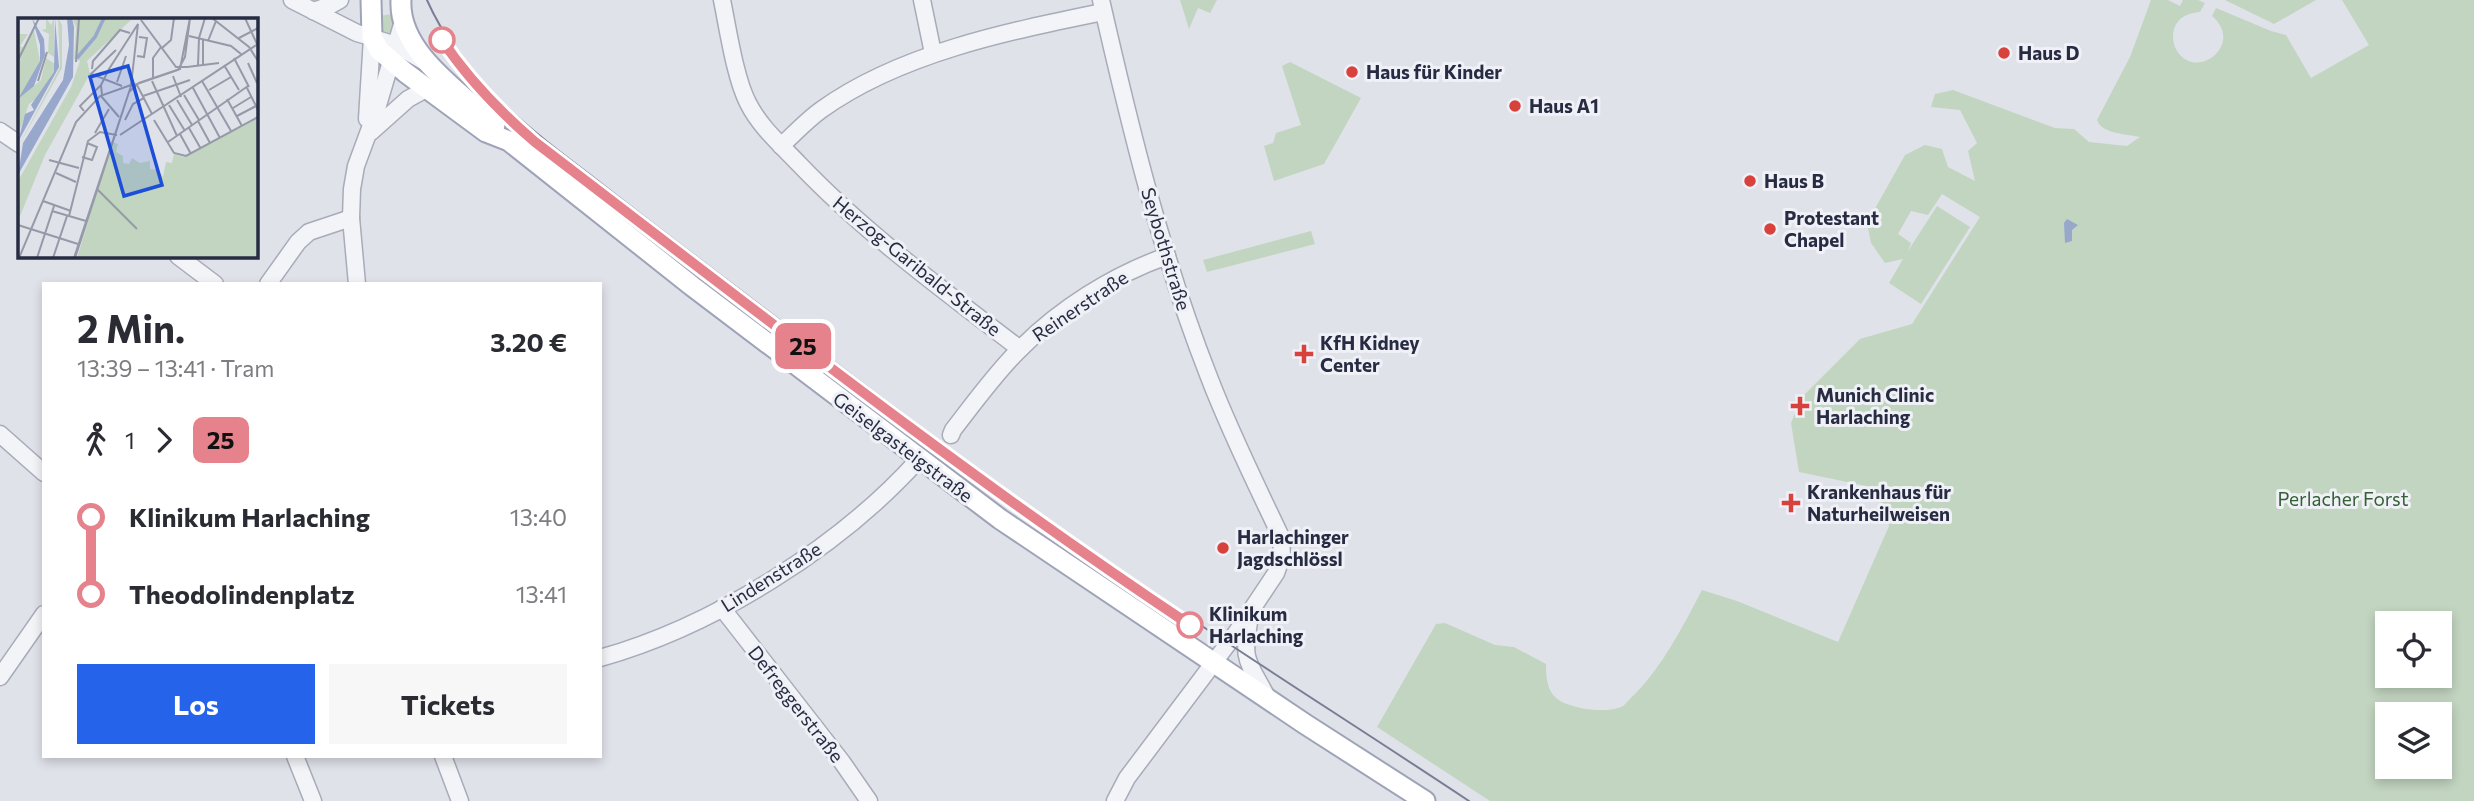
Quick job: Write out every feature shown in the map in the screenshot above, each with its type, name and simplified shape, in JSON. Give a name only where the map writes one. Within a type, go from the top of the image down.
[{"type":"main road","points":[[371,0],[372,37]]},
{"type":"main road","points":[[401,0],[404,21],[425,62],[494,123],[509,141]]},
{"type":"main road","name":"Geiselgasteigstraße","points":[[372,37],[379,50],[393,53],[428,88],[486,132],[509,141],[690,285],[1010,526],[1425,801]]},
{"type":"street","points":[[292,0],[356,33],[372,37],[366,135]]},
{"type":"street","points":[[313,11],[340,0]]},
{"type":"street","name":"Herzog-Garibald-Straße","points":[[722,0],[747,101],[760,124],[829,195],[876,238],[1020,349]]},
{"type":"street","points":[[922,0],[933,53]]},
{"type":"street","points":[[781,146],[821,110],[887,73],[933,53],[1102,6]]},
{"type":"street","name":"Seybothstraße","points":[[1102,6],[1133,139],[1167,256],[1209,378],[1283,547],[1281,563],[1251,611],[1127,779],[1115,801]]},
{"type":"street","points":[[357,282],[351,218],[356,166],[404,21]]},
{"type":"street","name":"Geiselgasteigstraße","points":[[393,53],[425,62]]},
{"type":"street","points":[[366,135],[408,99],[428,88]]},
{"type":"street","points":[[0,131],[18,143]]},
{"type":"street","points":[[269,282],[298,242],[309,232],[351,218]]},
{"type":"street","name":"Reinerstraße","points":[[951,435],[1000,370],[1038,332],[1098,289],[1142,265],[1167,256]]},
{"type":"street","points":[[179,257],[212,282]]},
{"type":"street","points":[[0,435],[42,471]]},
{"type":"street","name":"Lindenstraße","points":[[602,657],[633,649],[722,608],[780,575],[821,547],[883,496],[919,459]]},
{"type":"street","name":"Defreggerstraße","points":[[722,608],[842,762],[869,801]]},
{"type":"street","points":[[1251,611],[1245,654],[1247,663],[1268,699]]},
{"type":"street","points":[[0,677],[42,617]]},
{"type":"street","points":[[296,758],[313,801]]},
{"type":"street","points":[[444,758],[460,801]]},
{"type":"green space","points":[[1180,0],[1217,0],[1210,13],[1198,8],[1189,29]]},
{"type":"green space","name":"Perlacher Forst","points":[[2151,0],[2168,0],[2180,6],[2183,0],[2205,3],[2200,12],[2184,16],[2174,29],[2175,46],[2186,60],[2196,63],[2206,61],[2221,48],[2221,27],[2212,16],[2216,8],[2286,35],[2311,78],[2369,45],[2342,0],[2474,0],[2474,801],[1490,801],[1377,727],[1436,624],[1445,623],[1495,645],[1514,647],[1546,664],[1548,685],[1557,699],[1576,707],[1597,710],[1611,710],[1623,706],[1645,682],[1672,644],[1702,590],[1737,601],[1838,642],[1889,526],[1876,488],[1799,472],[1791,423],[1802,397],[1860,339],[1912,324],[1980,217],[1942,194],[1928,215],[1911,211],[1898,234],[1911,243],[1908,251],[1937,206],[1970,227],[1921,304],[1889,283],[1903,259],[1885,263],[1871,243],[1867,223],[1905,155],[1925,145],[1942,149],[1948,167],[1975,181],[1968,151],[1977,143],[1960,110],[1931,107],[1935,94],[1953,90],[2055,128],[2074,129],[2089,142],[2127,146],[2140,137],[2109,131],[2097,120],[2130,57]]},
{"type":"green space","points":[[2225,0],[2316,0],[2274,24]]},
{"type":"green space","points":[[392,14],[394,23],[391,32],[385,34],[381,31],[379,16]]},
{"type":"green space","points":[[1290,62],[1361,98],[1324,164],[1274,181],[1264,146],[1273,143],[1276,133],[1301,125],[1282,66]]},
{"type":"green space","points":[[1311,231],[1315,244],[1207,272],[1203,260]]},
{"type":"water","points":[[2067,219],[2078,225],[2072,230],[2072,241],[2065,243],[2064,223]]},
{"type":"tram line","points":[[427,0],[441,28],[477,77],[544,140],[934,438],[1065,533],[1469,801]]},
{"type":"tram line","name":"25","points":[[442,40],[481,92],[535,142],[942,452],[1190,625]]},
{"type":"place","name":"Haus D","points":[[2004,53]]},
{"type":"place","name":"Haus für Kinder","points":[[1352,72]]},
{"type":"place","name":"Haus A1","points":[[1515,106]]},
{"type":"place","name":"Haus B","points":[[1750,181]]},
{"type":"place","name":"Protestant Chapel","points":[[1770,229]]},
{"type":"place","name":"KfH Kidney Center","points":[[1304,354]]},
{"type":"place","name":"Munich Clinic Harlaching","points":[[1800,406]]},
{"type":"place","name":"Krankenhaus für Naturheilweisen","points":[[1791,503]]},
{"type":"place","name":"Harlachinger Jagdschlössl","points":[[1223,548]]},
{"type":"place","name":"Klinikum Harlaching","points":[[1190,625]]}]
